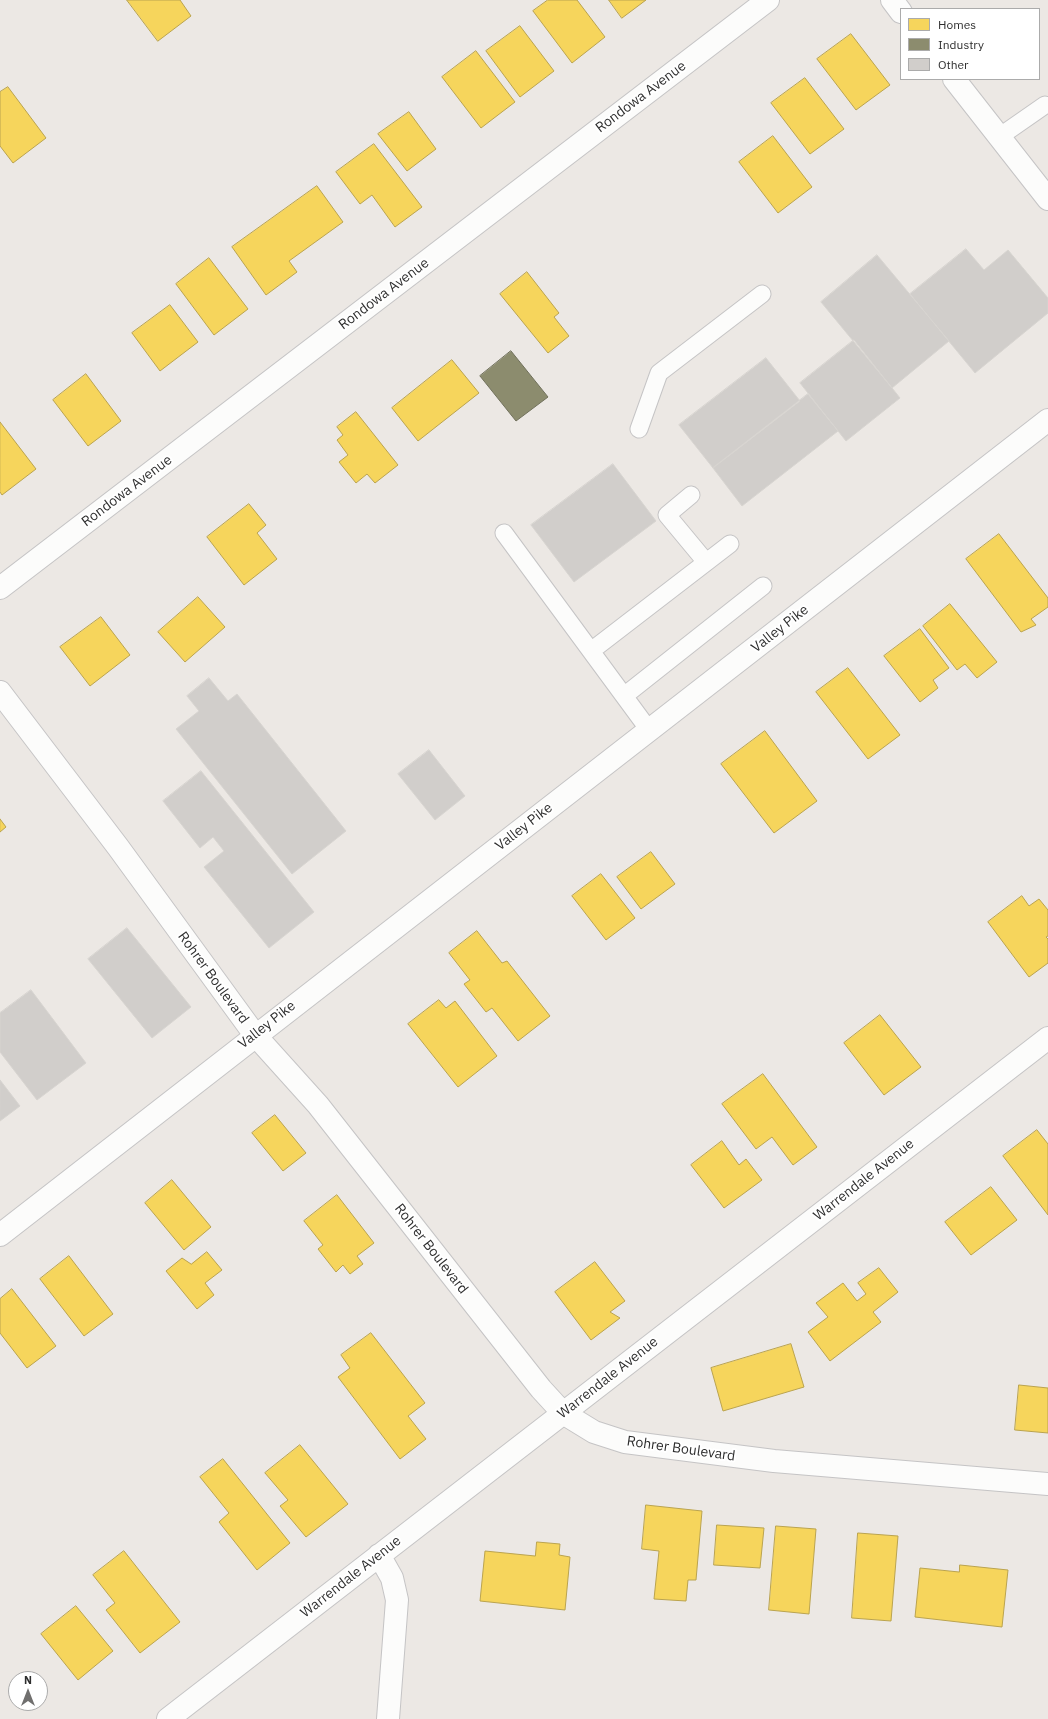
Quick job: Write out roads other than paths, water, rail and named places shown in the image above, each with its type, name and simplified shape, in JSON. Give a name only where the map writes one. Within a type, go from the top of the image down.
[{"type":"street","name":"Rondowa Avenue","points":[[0,588],[768,0]]},
{"type":"street","points":[[892,0],[900,11]]},
{"type":"street","points":[[955,80],[1048,199]]},
{"type":"street","name":"Valley Pike","points":[[0,1235],[255,1035],[1048,420]]},
{"type":"street","name":"Rohrer Boulevard","points":[[0,692],[118,847],[255,1035],[318,1105],[536,1382],[563,1413],[594,1432],[625,1442],[774,1461],[1048,1484]]},
{"type":"street","name":"Warrendale Avenue","points":[[168,1719],[1048,1038]]},
{"type":"street","points":[[379,1555],[392,1578],[397,1600],[388,1719]]},
{"type":"lane","points":[[999,137],[1047,106]]},
{"type":"lane","points":[[639,429],[659,373],[762,294]]},
{"type":"lane","points":[[691,495],[667,515],[706,562]]},
{"type":"lane","points":[[504,533],[649,730]]},
{"type":"lane","points":[[591,651],[730,544]]},
{"type":"lane","points":[[624,696],[763,586]]}]
